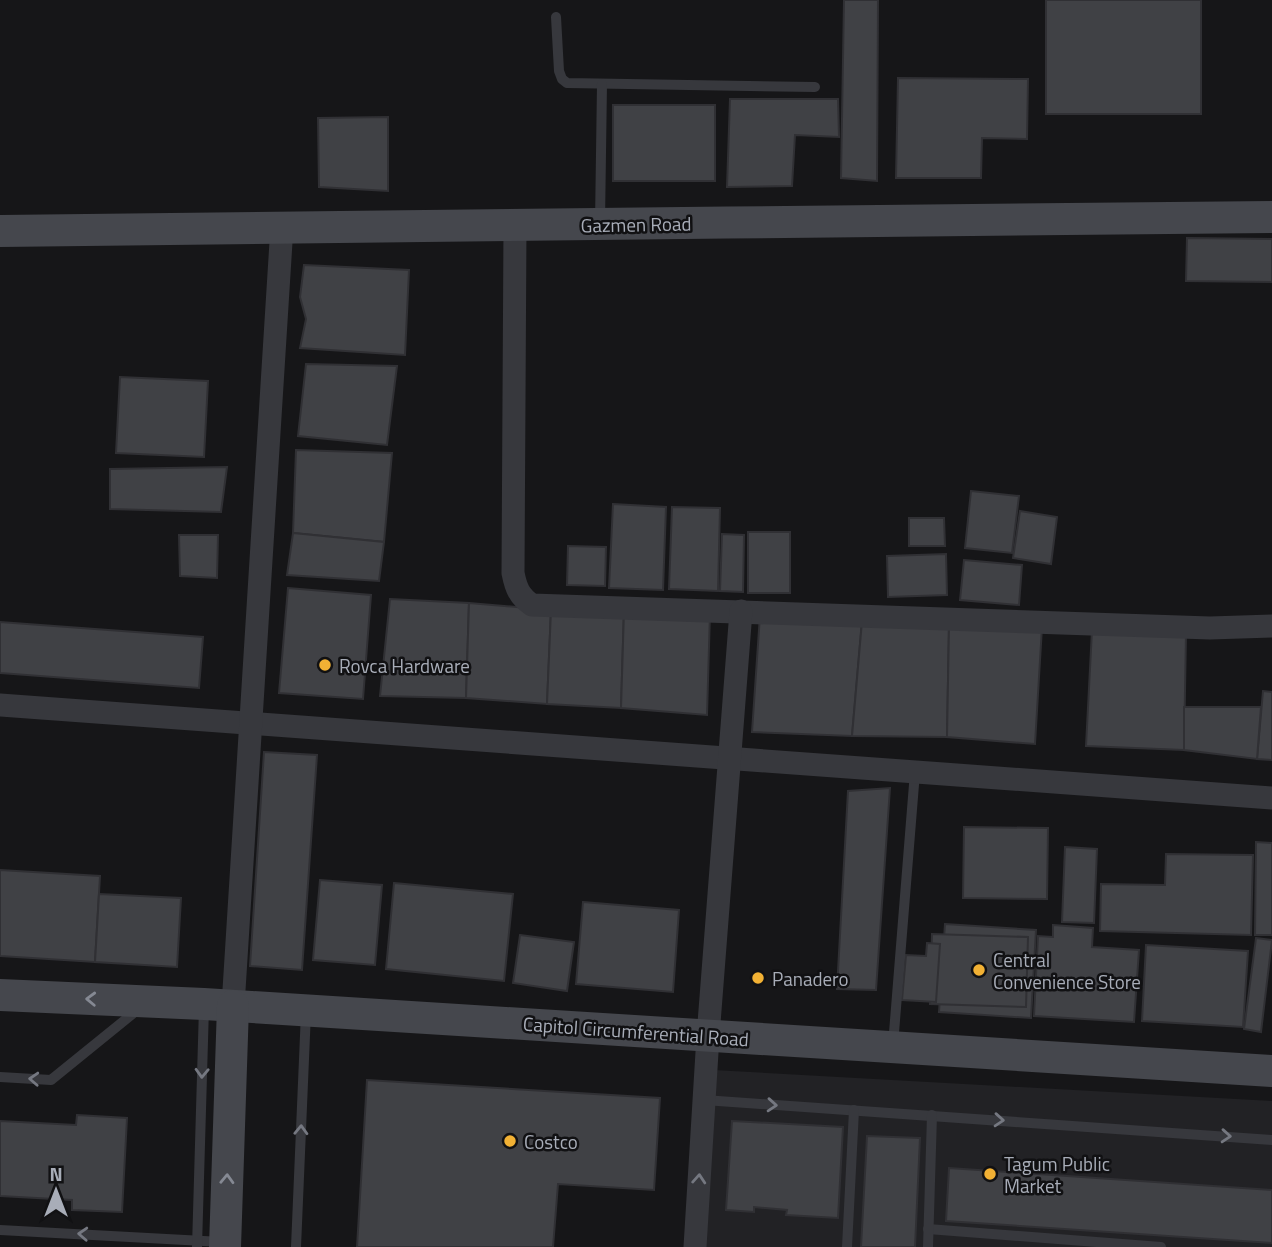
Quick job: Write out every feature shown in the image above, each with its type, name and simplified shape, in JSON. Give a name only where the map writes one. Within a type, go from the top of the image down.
[{"type":"main road","name":"Gazmen Road","points":[[0,231],[1272,217]]},
{"type":"main road","name":"Capitol Circumferential Road","points":[[0,995],[218,1005],[1272,1071]]},
{"type":"main road","points":[[211,1244],[218,1005]]},
{"type":"street","points":[[218,1005],[252,724],[282,226]]},
{"type":"street","points":[[515,226],[513,573],[516,588],[522,598],[532,605],[1210,628],[1272,626]]},
{"type":"street","points":[[695,1247],[708,1036],[741,611]]},
{"type":"street","points":[[0,705],[1272,798]]},
{"type":"lane","points":[[556,18],[559,71],[567,83],[815,87]]},
{"type":"lane","points":[[600,225],[602,84]]},
{"type":"lane","points":[[893,1047],[915,772]]},
{"type":"lane","points":[[0,1077],[51,1080],[148,1001]]},
{"type":"lane","points":[[296,1247],[307,1011]]},
{"type":"lane","points":[[704,1100],[1272,1140]]},
{"type":"lane","points":[[847,1247],[854,1110]]},
{"type":"lane","points":[[928,1247],[932,1115]]},
{"type":"lane","points":[[928,1229],[1009,1242],[1161,1247]]},
{"type":"lane","points":[[0,1230],[211,1244]]},
{"type":"shaded area","name":"Tagum Public Market","points":[[713,1070],[1272,1101],[1272,1247],[703,1247]]},
{"type":"building","points":[[844,0],[878,0],[877,181],[841,178]]},
{"type":"building","points":[[1046,0],[1201,0],[1201,114],[1046,114]]},
{"type":"building","points":[[898,78],[1028,79],[1027,139],[982,138],[981,178],[896,178]]},
{"type":"building","points":[[730,99],[838,99],[839,137],[795,135],[792,186],[727,187]]},
{"type":"building","points":[[613,105],[715,105],[715,181],[613,181]]},
{"type":"building","points":[[388,117],[388,191],[319,187],[318,118]]},
{"type":"building","points":[[1187,238],[1272,239],[1272,282],[1186,281]]},
{"type":"building","points":[[304,265],[409,270],[405,355],[300,348],[306,319],[300,297]]},
{"type":"building","points":[[306,364],[397,366],[387,445],[298,436]]},
{"type":"building","points":[[120,377],[208,381],[204,457],[116,453]]},
{"type":"building","points":[[296,450],[392,453],[384,542],[293,533]]},
{"type":"building","points":[[227,467],[221,512],[110,509],[110,469]]},
{"type":"building","points":[[971,491],[1019,496],[1012,553],[965,548]]},
{"type":"building","points":[[613,504],[666,507],[663,590],[609,588]]},
{"type":"building","points":[[672,507],[720,508],[718,591],[669,589]]},
{"type":"building","points":[[1020,511],[1057,517],[1051,564],[1013,558]]},
{"type":"building","points":[[909,518],[944,518],[945,546],[909,546]]},
{"type":"building","points":[[748,532],[790,532],[790,593],[748,593]]},
{"type":"building","points":[[293,533],[384,542],[379,581],[287,575]]},
{"type":"building","points":[[722,534],[744,535],[743,592],[720,591]]},
{"type":"building","points":[[179,535],[218,535],[217,578],[180,576]]},
{"type":"building","points":[[568,546],[606,547],[605,586],[567,585]]},
{"type":"building","points":[[946,554],[947,595],[888,597],[887,556]]},
{"type":"building","points":[[964,560],[1022,565],[1019,605],[960,600]]},
{"type":"building","points":[[288,588],[371,595],[363,699],[279,693]]},
{"type":"building","points":[[390,599],[469,603],[466,698],[380,696]]},
{"type":"building","points":[[469,603],[551,610],[547,704],[466,698]]},
{"type":"building","points":[[551,610],[624,610],[621,708],[547,704]]},
{"type":"building","points":[[624,610],[710,613],[707,715],[621,708]]},
{"type":"building","points":[[760,615],[862,621],[852,736],[752,732]]},
{"type":"building","points":[[862,621],[949,626],[947,737],[852,736]]},
{"type":"building","points":[[0,622],[203,637],[199,688],[0,673]]},
{"type":"building","points":[[949,626],[1042,627],[1035,744],[947,737]]},
{"type":"building","points":[[1092,630],[1186,633],[1184,750],[1086,746]]},
{"type":"building","points":[[1263,691],[1272,692],[1272,760],[1257,759]]},
{"type":"building","points":[[1184,707],[1261,707],[1257,759],[1184,750]]},
{"type":"building","points":[[264,752],[317,755],[302,970],[250,966]]},
{"type":"building","points":[[890,788],[876,990],[837,989],[848,791]]},
{"type":"building","points":[[964,827],[1048,828],[1047,899],[963,898]]},
{"type":"building","points":[[1256,842],[1272,843],[1272,935],[1255,935]]},
{"type":"building","points":[[1065,847],[1097,849],[1094,923],[1062,922]]},
{"type":"building","points":[[1166,854],[1253,855],[1251,935],[1100,931],[1101,884],[1165,885]]},
{"type":"building","points":[[0,870],[100,876],[95,962],[0,956]]},
{"type":"building","points":[[320,880],[382,885],[375,965],[313,960]]},
{"type":"building","points":[[394,883],[513,894],[504,981],[386,969]]},
{"type":"building","points":[[99,894],[181,898],[177,967],[95,962]]},
{"type":"building","points":[[583,902],[679,910],[673,992],[576,984]]},
{"type":"building","name":"Central Convenience Store","points":[[945,924],[1036,930],[1031,1018],[939,1012]]},
{"type":"building","points":[[1053,925],[1093,928],[1092,947],[1139,950],[1134,1022],[1034,1016],[1038,936],[1053,937]]},
{"type":"building","name":"Central Convenience Store","points":[[932,934],[1028,937],[1026,1007],[930,1004]]},
{"type":"building","points":[[520,935],[574,942],[567,991],[513,983]]},
{"type":"building","points":[[1256,938],[1272,940],[1261,1032],[1244,1029]]},
{"type":"building","points":[[927,943],[940,944],[936,1002],[902,1000],[906,955],[926,956]]},
{"type":"building","points":[[1146,945],[1248,951],[1243,1027],[1142,1021]]},
{"type":"building","name":"Costco","points":[[367,1080],[660,1098],[654,1190],[558,1184],[553,1247],[357,1247]]},
{"type":"building","points":[[77,1115],[127,1118],[122,1212],[72,1210],[72,1200],[0,1196],[0,1121],[76,1125]]},
{"type":"building","points":[[732,1121],[843,1127],[838,1218],[786,1215],[787,1210],[754,1207],[754,1212],[726,1210]]},
{"type":"building","points":[[867,1136],[920,1138],[915,1247],[861,1247]]},
{"type":"building","points":[[949,1168],[1272,1190],[1272,1243],[946,1221]]},
{"type":"place","name":"Rovca Hardware","points":[[325,665]]},
{"type":"place","name":"Central Convenience Store","points":[[979,970]]},
{"type":"place","name":"Panadero","points":[[758,978]]},
{"type":"place","name":"Costco","points":[[510,1141]]},
{"type":"place","name":"Tagum Public Market","points":[[990,1174]]}]
